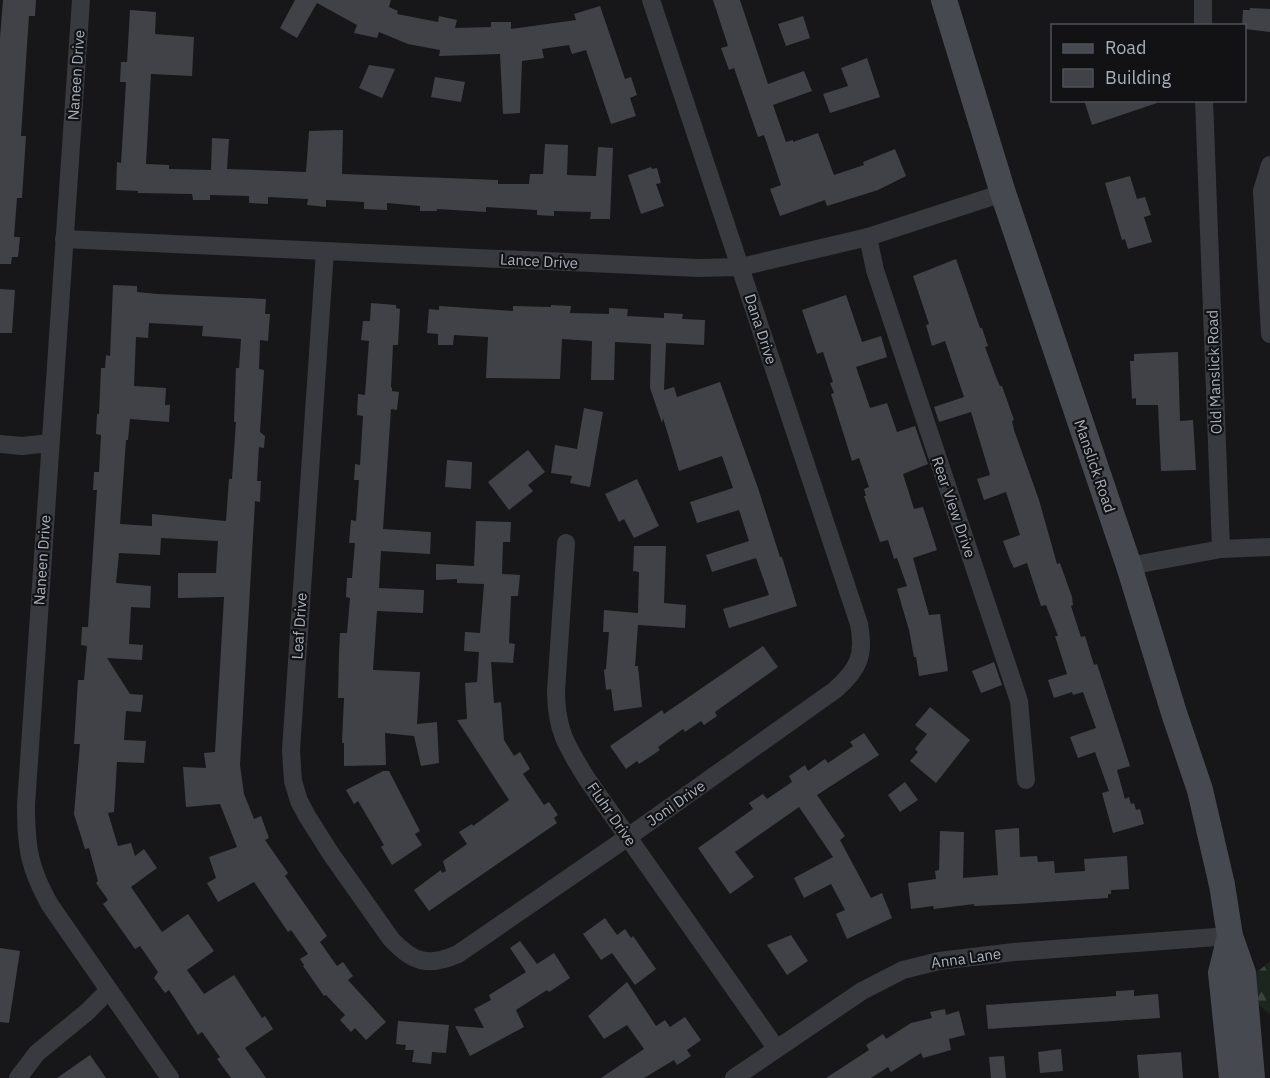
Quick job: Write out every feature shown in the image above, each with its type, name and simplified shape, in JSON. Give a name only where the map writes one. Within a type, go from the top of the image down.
[{"type":"main road","name":"Manslick Road","points":[[944,0],[1004,193],[1129,566],[1200,790],[1222,885],[1230,936],[1242,973],[1252,1078]]},
{"type":"main road","name":"Manslick Road","points":[[1230,936],[1221,973],[1232,1078]]},
{"type":"street","name":"Naneen Drive","points":[[81,0],[26,805],[26,833],[30,864],[36,881],[50,905],[170,1078]]},
{"type":"street","name":"Dana Drive","points":[[651,0],[859,624],[862,640],[860,660]]},
{"type":"street","points":[[1203,0],[1203,24]]},
{"type":"street","name":"Old Manslick Road","points":[[1204,102],[1221,549]]},
{"type":"street","points":[[1270,165],[1262,191],[1270,334]]},
{"type":"street","name":"Lance Drive","points":[[64,239],[698,268],[741,267],[868,237],[1004,193]]},
{"type":"street","name":"Rear View Drive","points":[[868,237],[874,270],[1019,701],[1026,780]]},
{"type":"street","name":"Leaf Drive","points":[[326,251],[291,750],[292,781],[303,809],[331,854],[391,939],[402,951],[418,960]]},
{"type":"street","points":[[0,444],[22,446],[50,443]]},
{"type":"street","name":"Fluhr Drive","points":[[566,543],[556,691],[556,709],[560,729],[568,748],[587,779],[777,1048]]},
{"type":"street","points":[[1129,566],[1221,549],[1270,548]]},
{"type":"street","name":"Joni Drive","points":[[418,960],[433,962],[458,954],[835,690],[853,672],[860,660]]},
{"type":"street","name":"Anna Lane","points":[[734,1078],[862,991],[903,970],[939,961],[1014,951],[1230,936]]},
{"type":"street","points":[[18,1078],[37,1053],[87,1012],[109,990]]},
{"type":"green space","points":[[1270,962],[1270,1014],[1255,1002],[1250,977]]},
{"type":"building","points":[[3,0],[36,0],[35,16],[29,16],[21,136],[26,136],[22,198],[17,198],[14,237],[20,237],[18,257],[12,257],[11,264],[0,264],[0,38]]},
{"type":"building","points":[[295,0],[391,0],[389,7],[398,11],[397,14],[438,22],[439,16],[457,20],[455,28],[491,27],[491,22],[511,22],[511,29],[576,20],[574,14],[600,6],[625,79],[631,77],[637,95],[630,98],[636,116],[611,124],[586,50],[572,54],[569,45],[542,49],[544,58],[522,61],[520,113],[503,114],[500,54],[439,56],[440,50],[408,44],[379,32],[377,38],[354,33],[357,25],[317,3],[297,38],[280,28]]},
{"type":"building","points":[[713,0],[740,0],[768,84],[804,71],[812,91],[773,105],[786,142],[793,140],[793,142],[818,133],[834,175],[864,165],[863,162],[895,149],[906,176],[878,190],[827,206],[825,200],[780,216],[770,189],[781,185],[764,135],[758,137],[734,68],[729,70],[721,48],[728,46]]},
{"type":"building","points":[[1250,8],[1270,9],[1270,32],[1246,29],[1246,24],[1242,24],[1243,10],[1250,10]]},
{"type":"building","points":[[130,10],[156,12],[155,34],[194,37],[192,76],[151,74],[146,164],[169,165],[169,169],[211,170],[212,138],[229,139],[227,169],[306,172],[309,131],[343,130],[342,174],[498,180],[498,184],[529,184],[530,174],[543,174],[545,144],[568,145],[567,175],[596,176],[598,147],[613,148],[610,219],[590,219],[591,212],[554,211],[554,216],[537,215],[537,210],[486,207],[486,212],[437,209],[437,211],[420,211],[420,206],[387,203],[387,210],[364,209],[364,202],[326,200],[326,207],[307,205],[308,199],[268,197],[268,204],[249,203],[249,196],[210,195],[210,200],[193,200],[192,194],[138,193],[138,191],[116,190],[117,162],[121,163],[126,82],[120,82],[121,62],[127,62]]},
{"type":"building","points":[[803,16],[810,38],[786,46],[778,24]]},
{"type":"building","points":[[867,58],[880,97],[830,113],[823,94],[848,86],[841,68]]},
{"type":"building","points":[[369,65],[395,69],[382,98],[359,88]]},
{"type":"building","points":[[435,77],[465,82],[461,102],[431,97]]},
{"type":"building","points":[[1085,102],[1157,102],[1157,103],[1092,125]]},
{"type":"building","points":[[651,167],[652,169],[657,168],[661,183],[656,184],[664,206],[641,214],[628,175]]},
{"type":"building","points":[[1130,176],[1137,199],[1145,197],[1151,215],[1144,217],[1152,242],[1128,249],[1125,239],[1122,240],[1105,183]]},
{"type":"building","points":[[956,259],[988,346],[985,347],[1014,420],[1012,421],[1014,430],[1039,500],[1057,564],[1060,563],[1072,597],[1073,605],[1071,606],[1081,637],[1085,636],[1094,665],[1097,664],[1130,766],[1117,770],[1125,799],[1129,797],[1136,810],[1140,809],[1144,824],[1113,833],[1102,793],[1109,791],[1095,752],[1078,758],[1070,737],[1096,728],[1083,692],[1073,695],[1072,692],[1054,698],[1048,680],[1067,674],[1055,636],[1058,636],[1046,605],[1041,606],[1027,563],[1014,568],[1003,541],[1020,535],[1006,492],[984,500],[977,479],[990,475],[971,412],[939,422],[934,407],[964,397],[945,341],[932,346],[926,325],[929,324],[913,276]]},
{"type":"building","points":[[113,285],[137,286],[137,292],[157,294],[266,299],[265,314],[270,314],[268,341],[260,340],[259,369],[264,370],[260,432],[265,436],[264,448],[259,447],[257,481],[261,481],[260,502],[255,501],[240,765],[244,794],[254,819],[261,816],[269,838],[265,840],[288,873],[285,876],[327,936],[320,942],[337,966],[343,962],[353,976],[348,980],[386,1022],[366,1040],[355,1028],[351,1032],[340,1020],[345,1015],[326,995],[324,996],[303,966],[300,959],[308,954],[291,930],[288,932],[254,882],[218,902],[207,883],[216,878],[209,857],[237,847],[220,804],[186,807],[183,767],[206,768],[204,753],[215,752],[224,597],[178,598],[178,573],[216,573],[218,541],[161,538],[160,555],[119,553],[116,583],[151,586],[150,608],[131,607],[129,644],[143,645],[142,660],[107,658],[130,694],[143,695],[141,712],[126,711],[124,740],[146,741],[144,763],[117,762],[114,812],[108,813],[118,846],[131,843],[135,856],[144,849],[157,868],[131,887],[162,932],[188,914],[214,951],[187,970],[204,994],[234,975],[262,1018],[265,1016],[273,1029],[245,1048],[266,1078],[231,1078],[217,1059],[220,1057],[202,1032],[198,1035],[169,990],[165,993],[154,978],[158,972],[140,946],[135,949],[103,904],[108,900],[96,883],[98,881],[89,848],[85,849],[74,814],[80,744],[74,744],[78,680],[84,680],[87,646],[81,645],[82,627],[88,627],[97,490],[93,490],[94,472],[99,472],[101,435],[96,434],[97,414],[99,414],[101,368],[105,368],[106,355],[110,356]],"holes":[[[149,323],[203,326],[202,336],[241,339],[239,368],[236,368],[234,422],[236,422],[226,521],[152,514],[152,526],[120,524],[126,440],[128,440],[130,419],[169,422],[170,405],[165,405],[166,388],[134,386],[136,337],[148,338]]]},
{"type":"building","points":[[0,289],[15,290],[12,333],[0,333]]},
{"type":"building","points":[[846,295],[862,342],[881,336],[887,357],[856,367],[870,408],[887,403],[897,432],[915,426],[928,464],[903,474],[914,509],[923,507],[937,550],[913,558],[929,615],[940,614],[948,671],[919,676],[897,589],[907,586],[888,540],[880,542],[864,496],[866,496],[864,489],[869,487],[859,458],[852,461],[831,394],[834,393],[830,383],[833,382],[823,352],[817,354],[802,310]]},
{"type":"building","points":[[371,303],[396,305],[396,308],[400,309],[398,345],[393,345],[391,387],[392,391],[399,392],[397,410],[391,409],[383,529],[431,532],[430,554],[381,551],[379,588],[424,590],[423,613],[377,611],[373,670],[420,672],[417,724],[437,722],[439,763],[421,766],[414,736],[385,733],[386,765],[344,766],[344,743],[342,743],[344,698],[338,698],[340,633],[347,633],[350,598],[346,597],[347,578],[352,578],[355,543],[349,543],[351,520],[356,521],[359,480],[354,480],[355,464],[360,465],[363,416],[357,415],[358,394],[365,395],[369,341],[361,340],[363,321],[370,321]]},
{"type":"building","points":[[551,305],[571,306],[570,313],[609,314],[609,308],[628,309],[627,316],[664,318],[664,313],[683,314],[682,319],[705,320],[704,345],[666,343],[664,390],[674,387],[677,397],[720,382],[797,606],[729,628],[723,609],[769,595],[756,558],[712,572],[706,555],[749,541],[739,510],[697,523],[690,502],[733,488],[722,456],[679,471],[663,418],[662,423],[650,388],[651,344],[615,342],[614,380],[591,380],[592,341],[562,339],[560,379],[486,378],[488,337],[454,335],[453,345],[438,345],[438,334],[427,333],[429,309],[439,310],[439,306],[513,311],[513,306],[551,307]]},
{"type":"building","points":[[1178,352],[1180,421],[1193,420],[1196,470],[1161,471],[1158,405],[1136,405],[1136,398],[1132,399],[1130,361],[1134,361],[1134,354]]},
{"type":"building","points":[[584,408],[603,412],[590,487],[570,483],[572,476],[551,473],[555,445],[577,449]]},
{"type":"building","points":[[528,450],[545,472],[528,485],[533,491],[509,510],[488,482]]},
{"type":"building","points":[[447,460],[472,462],[471,489],[445,487]]},
{"type":"building","points":[[637,479],[659,526],[634,538],[624,519],[619,522],[605,494]]},
{"type":"building","points":[[476,521],[511,522],[510,542],[503,542],[502,574],[520,575],[518,596],[511,596],[509,643],[515,644],[513,663],[491,662],[494,703],[501,702],[504,740],[514,756],[520,752],[530,769],[523,774],[544,805],[549,802],[558,815],[554,818],[557,823],[429,911],[414,890],[441,870],[442,873],[446,871],[443,861],[467,844],[459,832],[472,824],[473,826],[509,800],[457,720],[467,719],[465,683],[477,682],[479,652],[464,651],[465,632],[480,633],[484,584],[457,583],[457,579],[436,580],[436,564],[474,566]]},
{"type":"building","points":[[634,546],[666,546],[664,603],[686,605],[685,628],[638,625],[635,666],[638,666],[642,707],[614,711],[611,689],[606,690],[604,670],[606,669],[609,632],[603,632],[604,610],[638,613],[639,572],[633,571]]},
{"type":"building","points":[[763,646],[778,667],[715,712],[717,716],[704,725],[701,721],[685,732],[683,729],[658,747],[660,750],[639,764],[637,761],[626,769],[610,746],[662,710],[664,714]]},
{"type":"building","points":[[994,662],[1002,685],[981,693],[972,671]]},
{"type":"building","points":[[930,707],[970,740],[936,783],[910,761],[918,752],[915,749],[927,734],[915,725]]},
{"type":"building","points":[[864,733],[879,755],[817,795],[845,836],[840,840],[871,898],[882,893],[892,918],[847,939],[836,914],[845,910],[831,884],[804,898],[794,878],[833,857],[799,807],[735,852],[754,877],[730,894],[698,848],[753,809],[749,803],[763,794],[767,799],[792,782],[789,776],[805,765],[808,771],[825,759],[828,763],[853,746],[850,742]]},
{"type":"building","points":[[383,771],[389,771],[420,831],[415,834],[422,845],[392,865],[381,847],[384,845],[358,801],[354,804],[346,790]]},
{"type":"building","points":[[905,782],[918,800],[900,812],[888,795]]},
{"type":"building","points":[[1019,828],[1020,857],[1037,856],[1038,862],[1054,861],[1055,873],[1085,871],[1084,859],[1127,856],[1129,889],[1111,890],[1108,898],[911,909],[908,883],[936,879],[935,871],[939,870],[940,831],[964,832],[963,878],[998,875],[995,830]]},
{"type":"building","points":[[605,918],[617,935],[625,929],[631,938],[633,936],[656,969],[635,985],[612,953],[601,960],[583,934]]},
{"type":"building","points":[[791,935],[808,961],[787,975],[767,945]]},
{"type":"building","points":[[520,941],[537,964],[554,953],[570,978],[516,1010],[524,1027],[470,1056],[455,1026],[484,1028],[474,1009],[491,1000],[489,995],[526,972],[510,948]]},
{"type":"building","points":[[0,948],[20,951],[9,1023],[0,1022]]},
{"type":"building","points":[[627,982],[656,1026],[665,1020],[670,1027],[685,1017],[701,1040],[687,1050],[691,1056],[677,1065],[674,1060],[644,1078],[601,1078],[644,1049],[627,1025],[604,1039],[588,1016]]},
{"type":"building","points":[[1134,990],[1134,996],[1158,994],[1160,1018],[988,1029],[986,1005],[1116,996],[1116,991]]},
{"type":"building","points":[[945,1009],[946,1015],[959,1011],[965,1035],[949,1039],[951,1050],[923,1058],[921,1053],[891,1072],[888,1067],[871,1078],[826,1078],[869,1050],[866,1045],[883,1034],[886,1039],[911,1023],[932,1018],[930,1012]]},
{"type":"building","points":[[398,1021],[449,1025],[446,1053],[432,1052],[431,1064],[412,1062],[414,1050],[405,1050],[406,1045],[396,1044]]},
{"type":"building","points":[[1061,1049],[1063,1071],[1040,1073],[1038,1052]]},
{"type":"building","points":[[1181,1052],[1183,1078],[1139,1078],[1137,1055]]},
{"type":"building","points":[[90,1055],[106,1078],[57,1078]]},
{"type":"building","points":[[1004,1056],[1006,1078],[991,1078],[989,1057]]}]
